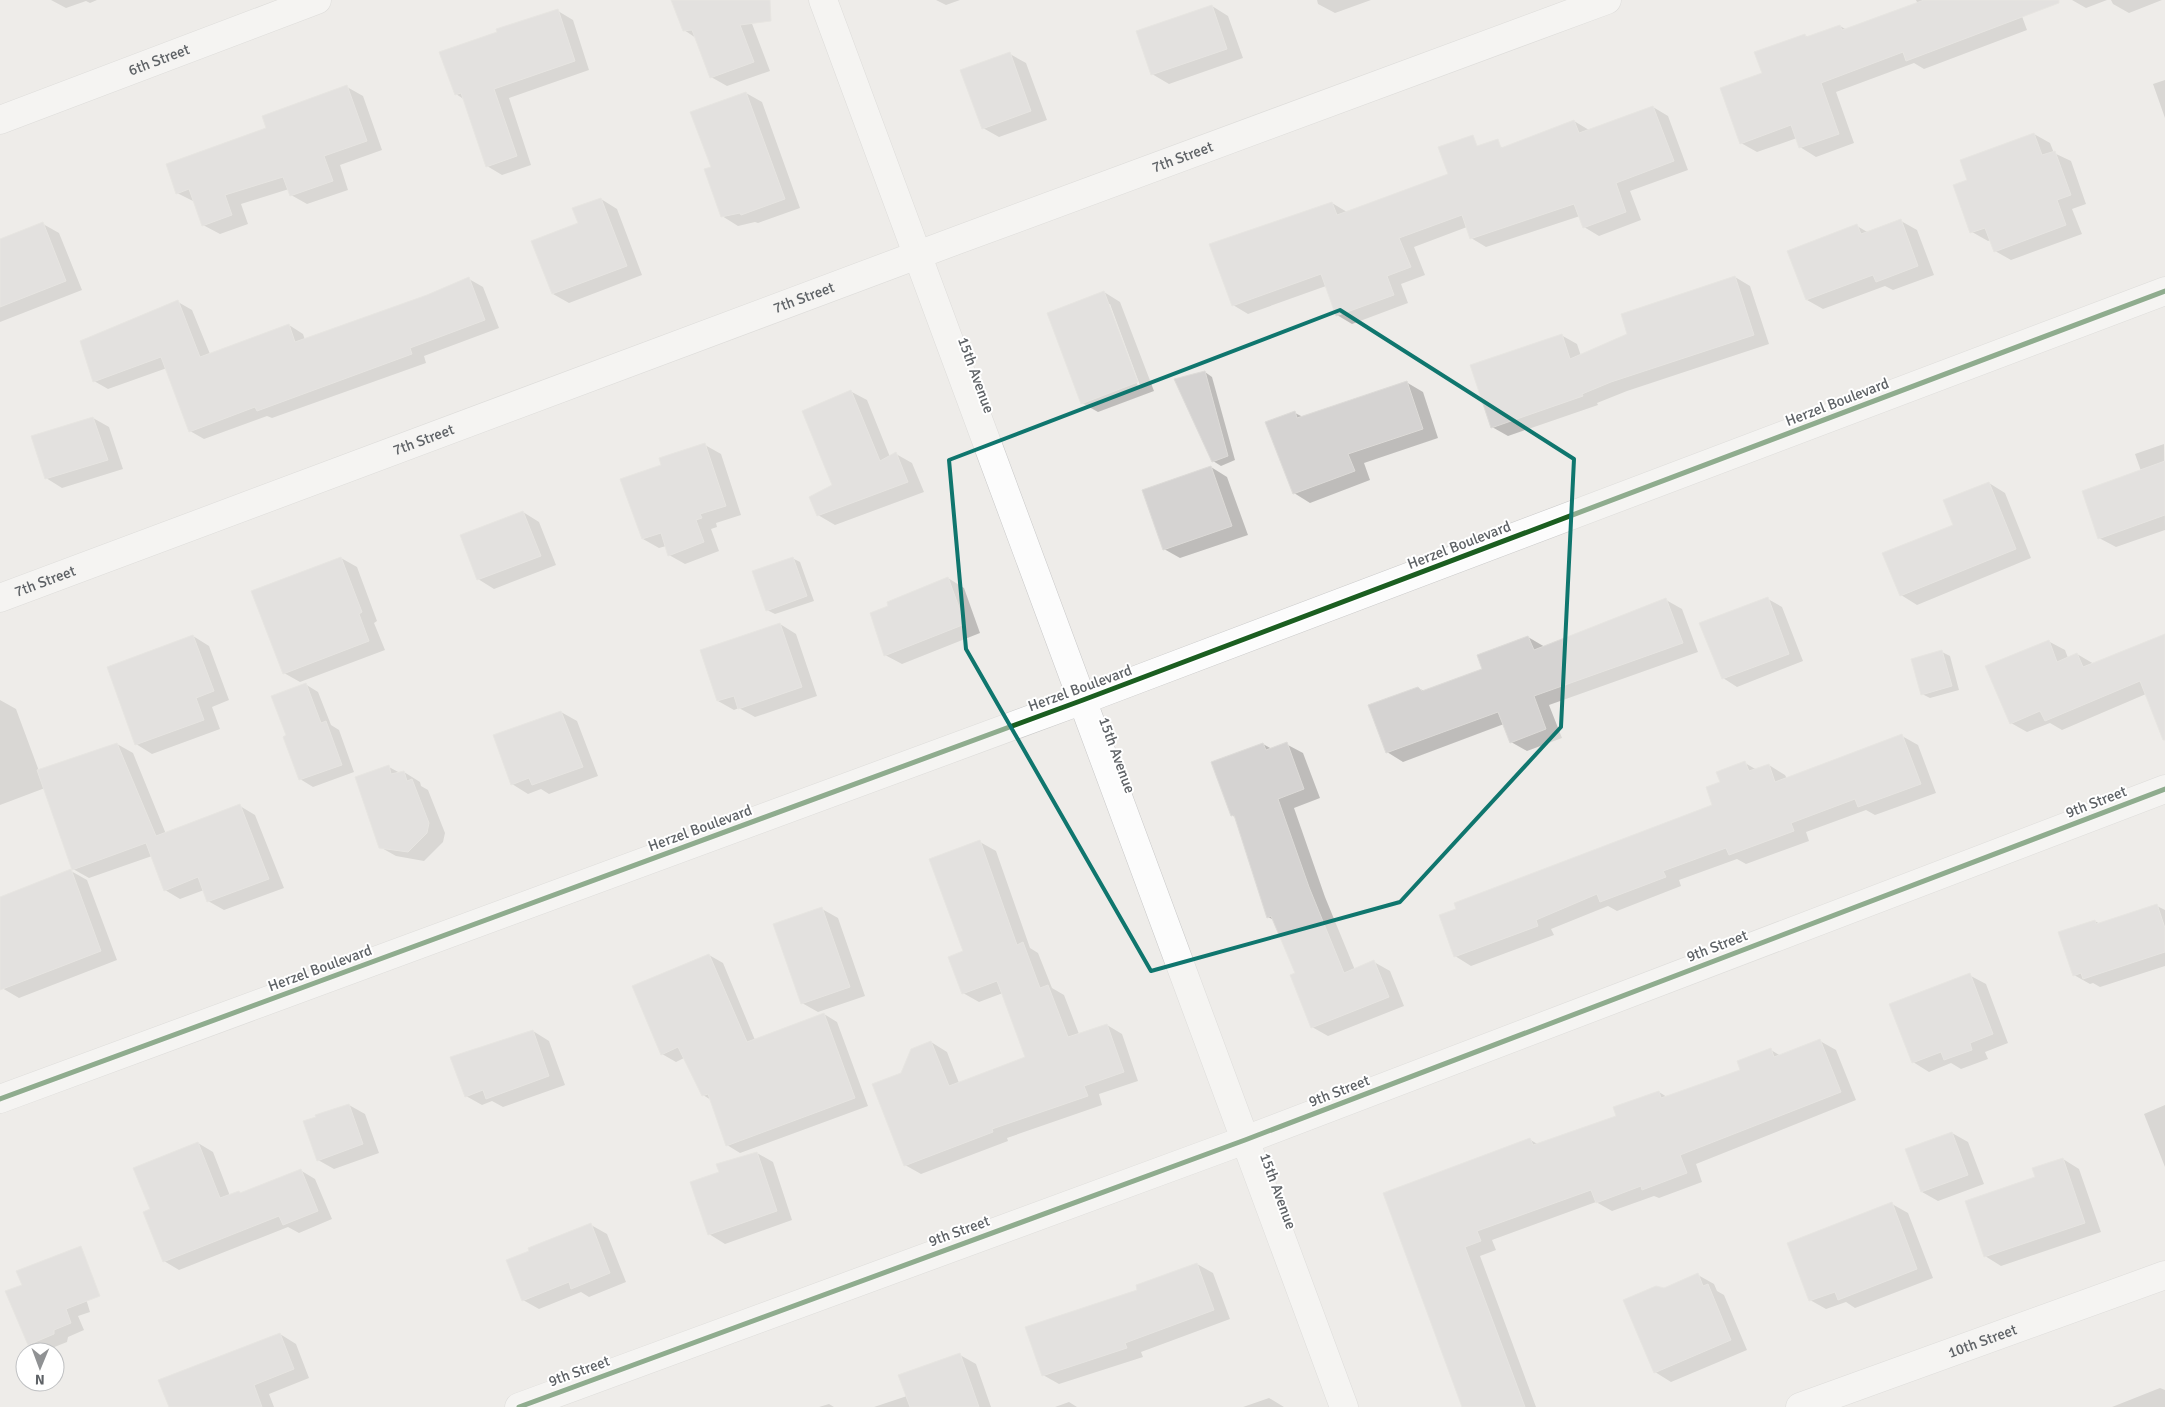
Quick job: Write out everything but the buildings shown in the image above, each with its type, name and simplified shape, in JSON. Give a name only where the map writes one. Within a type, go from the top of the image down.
[{"type":"street","name":"6th Street","points":[[0,120],[317,0]]},
{"type":"street","name":"15th Avenue","points":[[822,0],[1344,1407]]},
{"type":"street","name":"7th Street","points":[[0,598],[1607,0]]},
{"type":"street","name":"Herzel Boulevard","points":[[0,1099],[1083,700],[2165,291]]},
{"type":"street","name":"9th Street","points":[[519,1407],[1245,1140],[2165,789]]},
{"type":"street","name":"10th Street","points":[[1800,1407],[2165,1275]]},
{"type":"highlighted area","points":[[1340,310],[1574,459],[1561,727],[1400,902],[1151,971],[966,649],[949,460]]},
{"type":"cycle path","points":[[0,1099],[1083,700],[2165,291]]},
{"type":"cycle path","points":[[519,1407],[1245,1140],[2165,789]]}]
